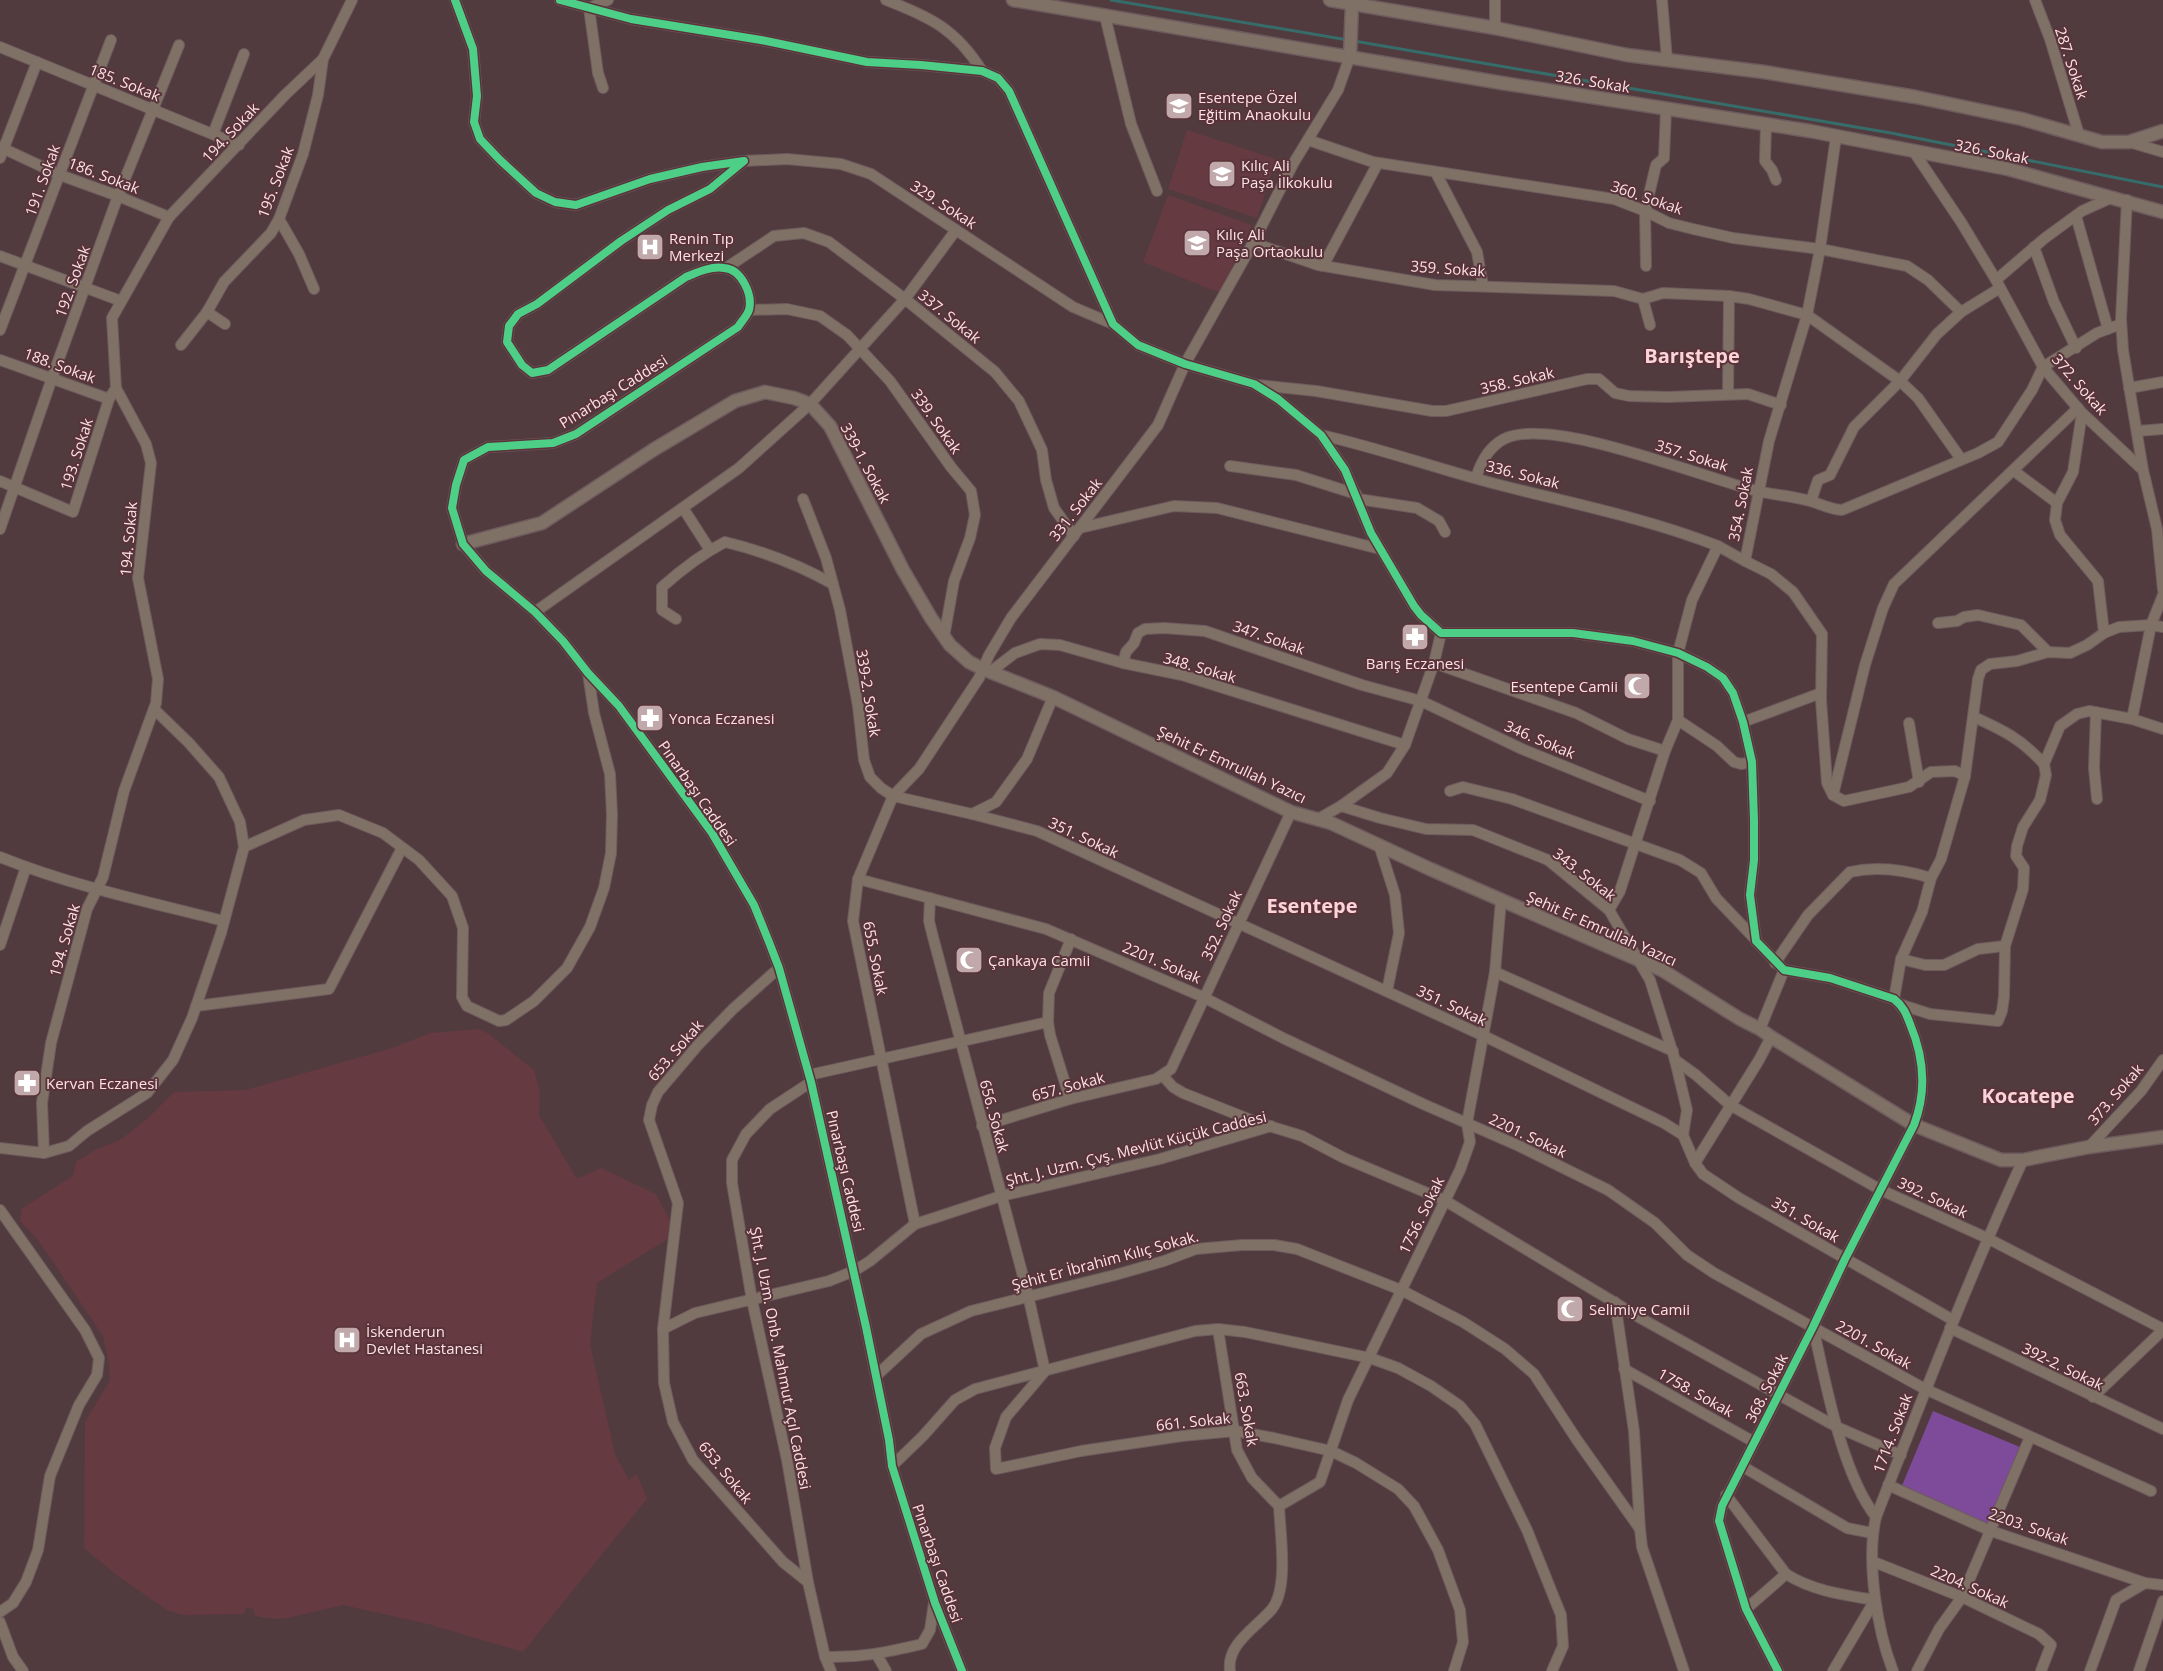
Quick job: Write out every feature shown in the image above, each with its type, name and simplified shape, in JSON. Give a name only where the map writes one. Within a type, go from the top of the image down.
[{"type":"street","name":"194. Sokak","points":[[44,1153],[42,1103],[51,1043],[87,909],[103,877],[124,791],[154,709],[158,679],[138,578],[151,463],[146,444],[116,388],[112,318],[169,217],[285,95],[323,59],[352,0]]},
{"type":"street","points":[[455,0],[473,49],[477,96],[474,122],[480,138],[500,160],[536,193],[555,202],[576,205],[650,179],[702,167],[744,161]]},
{"type":"street","points":[[560,0],[630,19],[761,40],[867,62],[921,64],[982,71],[998,78],[1009,91],[1113,324],[1138,345],[1185,364],[1254,384],[1278,399],[1321,435],[1345,470],[1371,533],[1420,615],[1442,633],[1456,635],[1511,632],[1573,633],[1633,642],[1678,653],[1707,667],[1723,678],[1733,693],[1743,722],[1752,762],[1754,860],[1750,895],[1756,941]]},
{"type":"street","points":[[589,8],[608,0]]},
{"type":"street","points":[[886,0],[939,23],[971,53],[982,71]]},
{"type":"street","name":"326. Sokak","points":[[1013,0],[1766,124],[2008,168],[2127,200],[2163,212]]},
{"type":"street","name":"326. Sokak","points":[[1330,0],[1352,2],[1495,28],[1627,55],[1764,72],[1916,97],[2022,119],[2102,142],[2129,142],[2163,152]]},
{"type":"street","points":[[1495,0],[1495,28]]},
{"type":"street","points":[[1662,0],[1667,60]]},
{"type":"street","name":"287. Sokak","points":[[2035,0],[2050,39],[2079,135]]},
{"type":"street","points":[[1350,56],[1352,2]]},
{"type":"street","points":[[589,8],[598,72],[603,88]]},
{"type":"street","points":[[1105,16],[1131,124],[1157,191]]},
{"type":"street","name":"191. Sokak","points":[[0,330],[111,40]]},
{"type":"street","name":"192. Sokak","points":[[0,529],[118,196],[179,46]]},
{"type":"street","name":"185. Sokak","points":[[0,47],[239,145]]},
{"type":"street","points":[[213,134],[244,54]]},
{"type":"street","name":"331. Sokak","points":[[987,671],[989,655],[1011,618],[1038,579],[1077,532],[1158,425],[1185,364],[1253,243],[1292,164],[1338,90],[1350,56]]},
{"type":"street","name":"195. Sokak","points":[[181,345],[207,312],[224,282],[271,233],[279,218],[303,154],[318,95],[323,59]]},
{"type":"street","points":[[1,151],[37,62]]},
{"type":"street","points":[[1646,266],[1645,210],[1656,165],[1664,158],[1666,109]]},
{"type":"street","points":[[1766,124],[1765,161],[1772,170],[1776,180]]},
{"type":"street","points":[[2129,142],[2163,131]]},
{"type":"street","name":"354. Sokak","points":[[1609,910],[1620,891],[1665,751],[1678,720],[1678,653],[1692,600],[1718,546],[1745,561],[1769,441],[1807,315],[1820,249],[1836,137]]},
{"type":"street","name":"360. Sokak","points":[[1308,140],[1378,163],[1614,199],[1645,210],[1669,223],[1733,238],[1820,249],[1907,266],[1928,280],[1961,312]]},
{"type":"street","name":"186. Sokak","points":[[1,151],[169,217]]},
{"type":"street","name":"372. Sokak","points":[[1914,152],[1961,222],[1998,284],[2043,367],[2080,410],[2143,470]]},
{"type":"street","name":"329. Sokak","points":[[744,161],[787,159],[840,164],[871,174],[1073,307],[1113,324]]},
{"type":"street","points":[[744,161],[710,189],[668,210],[621,241],[537,304],[518,314],[509,326],[507,342],[522,366],[532,373],[548,370],[686,276],[712,268],[726,268],[739,275],[748,289],[749,310]]},
{"type":"street","points":[[1323,266],[1378,163]]},
{"type":"street","points":[[1436,173],[1477,252],[1482,286]]},
{"type":"street","points":[[1810,501],[1818,480],[1830,475],[1854,427],[1900,381],[1937,334],[1961,312],[1998,284],[2034,248],[2076,216],[2113,197]]},
{"type":"street","points":[[2127,200],[2122,324],[2123,350],[2143,470],[2161,548],[2163,590]]},
{"type":"street","points":[[2076,216],[2108,329]]},
{"type":"street","points":[[279,218],[299,254],[314,289]]},
{"type":"street","points":[[536,612],[739,468],[810,404],[905,299],[956,230]]},
{"type":"street","name":"337. Sokak","points":[[726,268],[774,236],[804,233],[829,242],[905,299],[995,372],[1019,402],[1042,450],[1046,480],[1054,508],[1077,532]]},
{"type":"street","name":"359. Sokak","points":[[1253,243],[1323,266],[1435,284],[1614,290],[1643,299]]},
{"type":"street","points":[[2034,248],[2054,302],[2076,348]]},
{"type":"street","points":[[0,256],[120,301]]},
{"type":"street","points":[[1650,325],[1643,299],[1663,293],[1729,296],[1749,299],[1807,315],[1900,381],[1918,398],[1961,459]]},
{"type":"street","points":[[1728,394],[1729,296]]},
{"type":"street","name":"339. Sokak","points":[[749,310],[787,309],[820,316],[846,335],[890,381],[951,467],[971,491],[974,515],[970,538],[954,581],[944,637]]},
{"type":"street","name":"Pınarbaşı Caddesi","points":[[749,310],[738,327],[576,434],[553,443],[488,447],[464,460],[456,485],[452,508],[464,544],[486,571],[536,612],[619,706],[712,833],[754,905],[780,968],[810,1079],[854,1271],[889,1440],[892,1466],[934,1603],[962,1671]]},
{"type":"street","points":[[207,312],[225,324]]},
{"type":"street","points":[[2043,367],[2076,348],[2097,333],[2122,324]]},
{"type":"street","name":"188. Sokak","points":[[0,360],[109,399]]},
{"type":"street","name":"357. Sokak","points":[[1476,478],[1488,451],[1505,438],[1535,433],[1589,440],[1758,491],[1810,501],[1830,510],[1842,510],[1978,453],[1998,442],[2032,390],[2043,367]]},
{"type":"street","name":"358. Sokak","points":[[1254,384],[1316,391],[1432,411],[1446,411],[1599,379],[1615,393],[1629,396],[1668,397],[1748,394],[1781,405]]},
{"type":"street","points":[[2129,388],[2163,382]]},
{"type":"street","name":"193. Sokak","points":[[0,482],[73,512],[109,399],[116,388]]},
{"type":"street","name":"339-1. Sokak","points":[[464,544],[542,523],[653,450],[735,402],[765,392],[794,398],[810,404],[830,426],[903,570],[931,618],[950,645],[969,662],[1053,697]]},
{"type":"street","points":[[1833,795],[1864,665],[1883,608],[1894,584],[2080,410]]},
{"type":"street","points":[[2080,410],[2073,472],[2057,503],[2055,520],[2060,535],[2098,581],[2104,632]]},
{"type":"street","points":[[2137,431],[2163,429]]},
{"type":"street","name":"336. Sokak","points":[[1321,435],[1357,443],[1490,483],[1633,517],[1718,546]]},
{"type":"street","points":[[1230,466],[1296,475],[1357,497],[1417,508],[1439,521],[1445,532]]},
{"type":"street","points":[[2014,471],[2057,503]]},
{"type":"street","name":"339-2. Sokak","points":[[803,499],[826,558],[840,610],[858,706],[864,760],[870,777],[893,796]]},
{"type":"street","points":[[1077,532],[1174,506],[1217,508],[1380,549]]},
{"type":"street","points":[[683,508],[710,550]]},
{"type":"street","points":[[676,619],[662,610],[662,587],[677,573],[725,542],[746,547],[806,569],[833,584]]},
{"type":"street","points":[[1745,561],[1771,574],[1793,592],[1822,634],[1821,693],[1827,783],[1833,795],[1844,801],[1909,788],[1931,772],[1955,770],[1966,776]]},
{"type":"street","points":[[2132,719],[2151,625],[2163,595]]},
{"type":"street","points":[[1938,623],[1957,621],[1964,617],[1978,615],[2020,625],[2048,652]]},
{"type":"street","points":[[1898,1002],[1901,959],[1922,912],[1931,878],[1941,859],[1966,776],[1978,679],[1981,670],[1990,664],[2017,661],[2048,652],[2070,653],[2087,645],[2104,632],[2119,627],[2151,625],[2163,627]]},
{"type":"street","name":"347. Sokak","points":[[1123,662],[1126,652],[1134,643],[1138,633],[1145,629],[1164,628],[1206,631],[1346,680],[1420,701]]},
{"type":"street","points":[[1318,819],[1341,806],[1387,774],[1405,745],[1434,663],[1442,633]]},
{"type":"street","name":"348. Sokak","points":[[987,671],[1015,653],[1040,644],[1060,645],[1182,675],[1405,745]]},
{"type":"street","points":[[1434,663],[1576,713],[1628,739],[1665,751]]},
{"type":"street","name":"655. Sokak","points":[[915,1224],[853,921],[858,879],[893,796],[919,769],[987,671]]},
{"type":"street","points":[[244,847],[304,820],[339,815],[382,833],[419,860],[452,896],[463,928],[462,997],[467,1006],[499,1021],[506,1020],[534,1001],[567,968],[590,927],[604,888],[611,853],[610,774],[594,712],[588,673]]},
{"type":"street","points":[[1743,722],[1821,693]]},
{"type":"street","points":[[972,814],[996,802],[1027,759],[1053,697]]},
{"type":"street","name":"Şehit Er Emrullah Yazıcı","points":[[1053,697],[1291,812],[1318,819],[1662,970],[1914,1125],[2001,1160],[2023,1160],[2089,1147],[2163,1137]]},
{"type":"street","name":"346. Sokak","points":[[1420,701],[1522,749],[1650,801]]},
{"type":"street","points":[[0,1148],[44,1153],[69,1146],[87,1131],[146,1093],[172,1060],[196,1006],[224,921],[244,847],[240,822],[219,777],[189,743],[154,709]]},
{"type":"street","points":[[2096,712],[2094,768],[2097,799]]},
{"type":"street","points":[[2044,764],[2060,726],[2077,714],[2096,712],[2132,719],[2163,729]]},
{"type":"street","points":[[1450,791],[1463,788],[1512,799],[1680,860],[1701,873],[1716,898],[1775,963],[1784,970],[1830,978],[1930,1014],[1998,1021],[2002,1011],[2004,996],[2005,946],[2023,888],[2024,868],[2016,856],[2017,846],[2023,827],[2040,800],[2046,775],[2044,764],[2027,745],[2008,732],[1974,717]]},
{"type":"street","points":[[1678,720],[1717,746],[1734,762],[1741,764],[1752,762]]},
{"type":"street","points":[[1909,723],[1919,782]]},
{"type":"street","name":"351. Sokak","points":[[893,796],[972,814],[1037,832],[1484,1036],[1664,1123],[1683,1135],[1703,1174],[1739,1198],[1845,1258],[1951,1324]]},
{"type":"street","name":"343. Sokak","points":[[1341,806],[1380,818],[1426,828],[1473,830],[1548,860],[1609,910],[1650,980],[1674,1055],[1687,1110],[1683,1135]]},
{"type":"street","name":"352. Sokak","points":[[1163,1076],[1171,1068],[1291,812]]},
{"type":"street","points":[[1379,845],[1395,896],[1400,933],[1387,991]]},
{"type":"street","points":[[196,1006],[329,988],[402,848]]},
{"type":"street","points":[[0,857],[26,868],[224,921]]},
{"type":"street","points":[[0,946],[26,868]]},
{"type":"street","points":[[1775,963],[1808,915],[1850,872],[1895,870],[1908,871],[1931,878]]},
{"type":"street","name":"2201. Sokak","points":[[858,879],[1046,929],[1203,997],[1285,1039],[1519,1146],[1608,1190],[1655,1222],[1687,1255],[1925,1389],[2151,1491]]},
{"type":"street","name":"656. Sokak","points":[[930,898],[929,921],[1028,1296],[1045,1371]]},
{"type":"street","name":"1756. Sokak","points":[[1279,1506],[1320,1482],[1348,1400],[1460,1170],[1470,1142],[1466,1123],[1484,1036],[1494,972],[1501,900]]},
{"type":"street","points":[[1070,939],[1049,993],[1048,1022],[1050,1035],[1070,1099]]},
{"type":"street","points":[[1901,959],[1925,965],[1944,965],[1978,949],[2005,946]]},
{"type":"street","name":"653. Sokak","points":[[780,968],[732,1009],[658,1092],[649,1120],[678,1203],[663,1329],[664,1382],[673,1422],[693,1460],[783,1562],[808,1582]]},
{"type":"street","points":[[1760,1029],[1784,970]]},
{"type":"street","name":"392. Sokak","points":[[1494,972],[1674,1055],[1730,1105],[1881,1190],[1987,1238],[2163,1330]]},
{"type":"street","name":"368. Sokak","points":[[1778,1671],[1746,1609],[1719,1520],[1726,1495],[1813,1327],[1845,1258],[1920,1110],[1923,1075],[1921,1055],[1898,1002]]},
{"type":"street","name":"Şht. J. Uzm. Onb. Mahmut Açıl Caddesi","points":[[831,1671],[825,1657],[808,1582],[786,1460],[752,1300],[732,1183],[732,1160],[746,1134],[770,1109],[810,1079],[881,1060],[1048,1022]]},
{"type":"street","points":[[1696,1163],[1771,1037]]},
{"type":"street","name":"373. Sokak","points":[[2089,1147],[2142,1091],[2163,1060]]},
{"type":"street","points":[[1163,1076],[1172,1087],[1183,1093],[1271,1126]]},
{"type":"street","name":"657. Sokak","points":[[982,1126],[1070,1099],[1163,1076]]},
{"type":"street","name":"Şht. J. Uzm. Çvş. Mevlüt Küçük Caddesi","points":[[663,1329],[695,1313],[829,1282],[854,1271],[870,1261],[915,1224],[1001,1196],[1160,1159],[1271,1126],[1302,1136],[1344,1158],[1444,1200],[1642,1319],[1837,1426],[1901,1456]]},
{"type":"street","name":"1714. Sokak","points":[[1893,1671],[1875,1600],[1872,1533],[1876,1517],[1951,1324],[1987,1238],[2023,1160]]},
{"type":"street","points":[[0,1210],[85,1330],[99,1358],[98,1375],[78,1405],[50,1476],[38,1550],[26,1582],[13,1603],[0,1612]]},
{"type":"street","name":"Şehit Er İbrahim Kılıç Sokak.","points":[[876,1376],[921,1334],[971,1310],[1124,1272],[1196,1249],[1242,1245],[1298,1249],[1400,1290],[1463,1322],[1498,1344],[1534,1374],[1577,1440],[1640,1529],[1642,1547],[1684,1671]]},
{"type":"street","points":[[1615,1302],[1634,1431],[1640,1529]]},
{"type":"street","name":"392-2. Sokak","points":[[1951,1324],[2093,1397],[2163,1429]]},
{"type":"street","points":[[1813,1327],[1837,1426],[1856,1482],[1868,1507],[1876,1517]]},
{"type":"street","points":[[892,1466],[923,1436],[955,1400],[975,1389],[1195,1331],[1218,1329],[1245,1332],[1370,1358],[1398,1368],[1431,1386],[1460,1406],[1475,1424],[1527,1530],[1561,1615],[1563,1646],[1552,1671]]},
{"type":"street","name":"663. Sokak","points":[[1218,1329],[1237,1450],[1252,1478],[1279,1506]]},
{"type":"street","points":[[2093,1397],[2163,1330]]},
{"type":"street","name":"1758. Sokak","points":[[1624,1369],[1754,1442]]},
{"type":"street","name":"661. Sokak","points":[[1045,1371],[1006,1417],[994,1448],[996,1469],[1081,1451],[1182,1436],[1235,1431],[1331,1451],[1398,1489],[1414,1506],[1438,1550],[1460,1610],[1463,1642],[1454,1671]]},
{"type":"street","points":[[1917,1671],[1939,1629],[1962,1597],[2030,1437]]},
{"type":"street","points":[[1742,1466],[1847,1528],[1872,1533]]},
{"type":"street","name":"2203. Sokak","points":[[1888,1485],[1991,1531],[2145,1583],[2163,1585]]},
{"type":"street","points":[[1726,1495],[1786,1574],[1826,1592],[1875,1600],[1833,1671]]},
{"type":"street","points":[[1230,1671],[1232,1652],[1252,1628],[1273,1608],[1278,1596],[1283,1575],[1279,1506]]},
{"type":"street","name":"2204. Sokak","points":[[1874,1562],[1962,1597],[2039,1634],[2051,1645],[2041,1671]]},
{"type":"street","points":[[1746,1609],[1786,1574]]},
{"type":"street","points":[[2090,1671],[2116,1600],[2145,1583]]},
{"type":"street","points":[[2139,1671],[2163,1601]]},
{"type":"street","points":[[825,1657],[855,1658],[877,1655],[922,1644],[930,1630],[934,1603]]},
{"type":"street","points":[[0,1622],[13,1657],[23,1671]]},
{"type":"street","points":[[877,1655],[886,1671]]},
{"type":"shaded area","name":"Kılıç Ali Paşa İlkokulu","points":[[1187,130],[1276,159],[1257,218],[1168,189]]},
{"type":"shaded area","name":"Kılıç Ali Paşa Ortaokulu","points":[[1168,195],[1252,225],[1220,293],[1143,262]]},
{"type":"shaded area","name":"Renin Tıp Merkezi","points":[[651,231],[665,252],[649,262],[636,242]]},
{"type":"shaded area","name":"İskenderun Devlet Hastanesi","points":[[480,1029],[534,1070],[540,1092],[539,1115],[577,1179],[601,1168],[656,1194],[670,1221],[671,1237],[597,1283],[590,1344],[615,1454],[629,1480],[637,1474],[647,1499],[523,1652],[428,1624],[343,1605],[288,1618],[275,1619],[255,1616],[253,1609],[246,1608],[244,1614],[182,1615],[167,1610],[119,1577],[84,1548],[85,1422],[110,1380],[109,1363],[103,1336],[39,1241],[20,1221],[21,1209],[73,1176],[76,1162],[95,1150],[120,1140],[148,1118],[174,1092],[245,1090],[392,1048],[430,1033]]},
{"type":"shaded area","points":[[1933,1411],[2020,1447],[1988,1524],[1901,1488]]},
{"type":"waterway","points":[[1111,0],[1348,40]]},
{"type":"waterway","points":[[1354,41],[1891,133],[2163,187]]},
{"type":"cycle path","points":[[455,0],[473,49],[477,96],[474,122],[480,139],[536,193],[555,202],[576,205],[650,179],[702,167],[744,161],[710,189],[668,210],[621,241],[537,304],[518,314],[509,326],[507,342],[522,365],[532,373],[548,370],[686,277],[714,268],[730,269],[736,273],[747,290],[750,304],[749,310],[738,327],[576,434],[553,443],[488,447],[464,460],[456,485],[452,508],[463,544],[486,571],[535,612],[563,641],[588,673],[619,706],[712,833],[754,905],[779,968],[811,1082],[866,1327],[889,1440],[892,1466],[935,1603],[962,1671]]},
{"type":"cycle path","points":[[560,0],[631,19],[761,40],[867,62],[982,71],[998,78],[1009,91],[1113,324],[1138,345],[1185,364],[1254,384],[1278,399],[1321,435],[1345,470],[1371,533],[1414,606],[1441,633],[1573,633],[1633,641],[1678,653],[1707,667],[1723,678],[1733,693],[1743,722],[1752,762],[1754,860],[1750,895],[1756,941],[1784,970],[1830,978],[1894,999],[1904,1010],[1915,1036],[1922,1074],[1921,1100],[1914,1125],[1722,1506],[1719,1521],[1746,1609],[1778,1671]]},
{"type":"place","name":"Esentepe Özel Eğitim Anaokulu","points":[[1179,106]]},
{"type":"place","name":"Kılıç Ali Paşa İlkokulu","points":[[1222,174]]},
{"type":"place","name":"Kılıç Ali Paşa Ortaokulu","points":[[1197,243]]},
{"type":"place","name":"Renin Tıp Merkezi","points":[[650,247]]},
{"type":"place","name":"Barış Eczanesi","points":[[1415,637]]},
{"type":"place","name":"Esentepe Camii","points":[[1637,686]]},
{"type":"place","name":"Yonca Eczanesi","points":[[650,718]]},
{"type":"place","name":"Çankaya Camii","points":[[969,960]]},
{"type":"place","name":"Kervan Eczanesi","points":[[27,1083]]},
{"type":"place","name":"Selimiye Camii","points":[[1570,1309]]},
{"type":"place","name":"İskenderun Devlet Hastanesi","points":[[347,1340]]},
{"type":"district","name":"Barıştepe","points":[[1692,355]]},
{"type":"district","name":"Esentepe","points":[[1312,905]]},
{"type":"district","name":"Kocatepe","points":[[2028,1095]]}]
